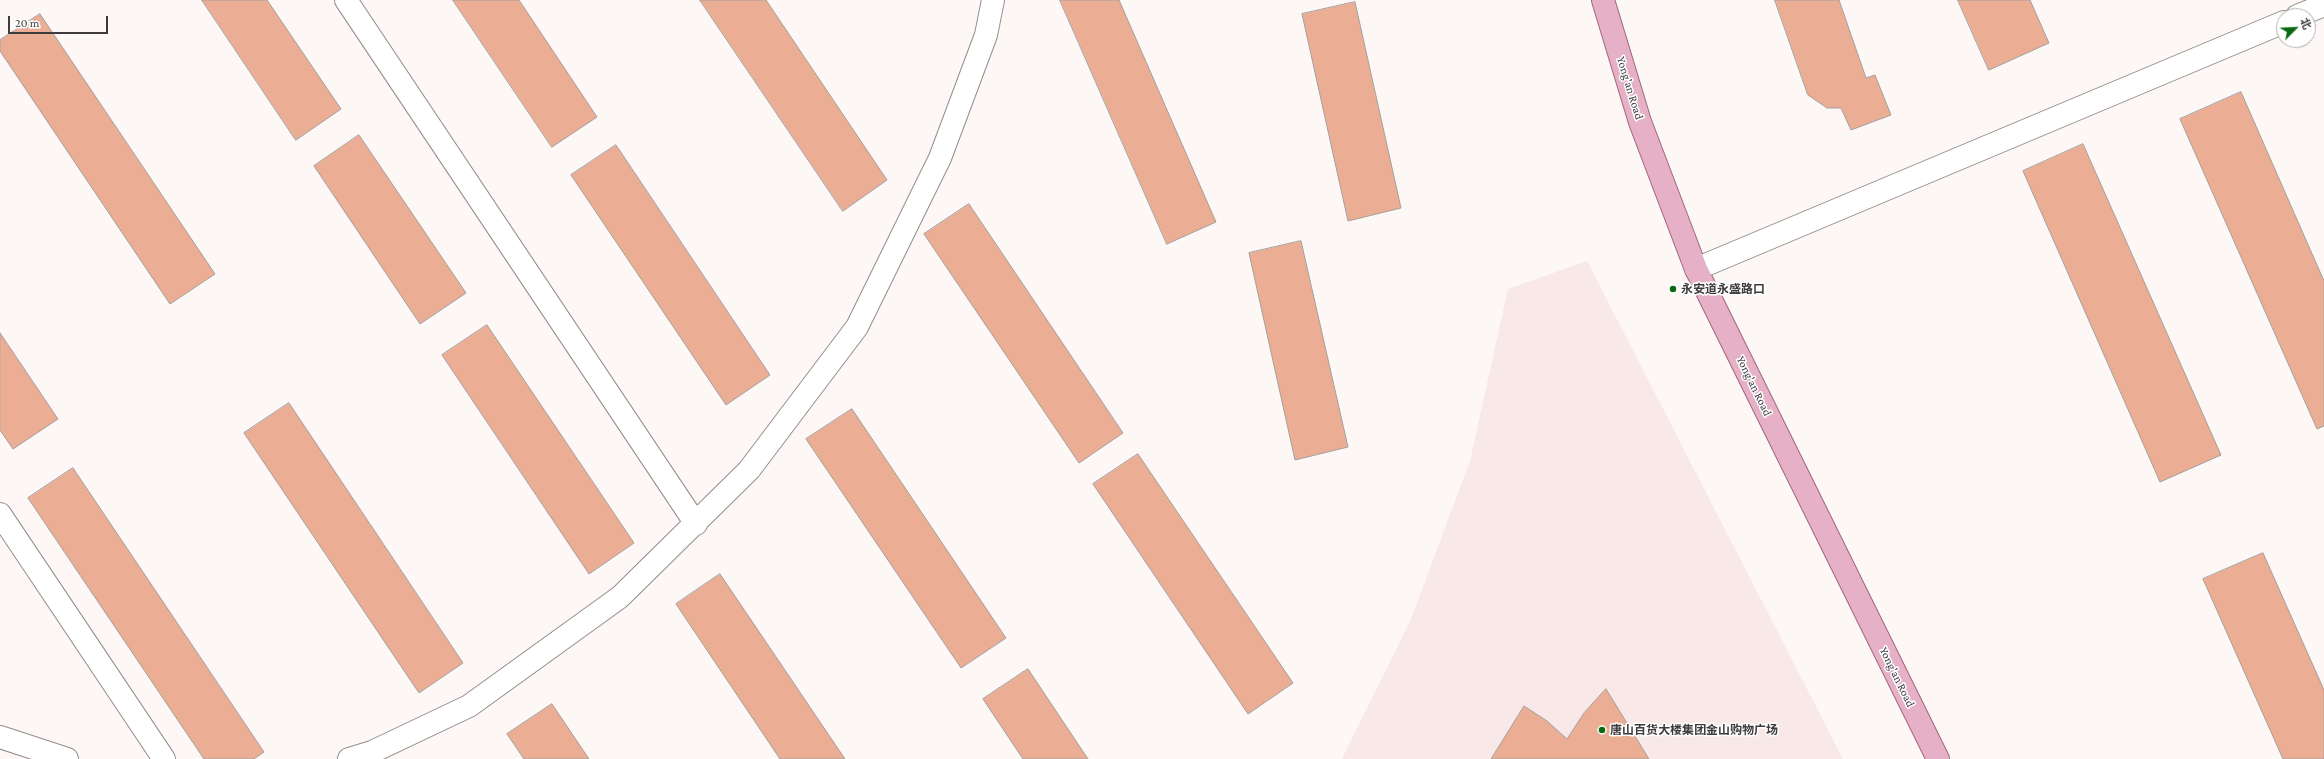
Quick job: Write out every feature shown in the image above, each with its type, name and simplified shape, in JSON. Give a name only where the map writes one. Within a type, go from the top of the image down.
[{"type":"main road","name":"Yong'an Road","points":[[1603,0],[1640,122],[1696,270],[1938,759]]},
{"type":"street","points":[[346,0],[696,524]]},
{"type":"street","points":[[349,759],[372,752],[469,706],[620,597],[696,524],[749,470],[857,327],[940,158],[986,35],[993,0]]},
{"type":"street","points":[[1696,270],[2276,25]]},
{"type":"street","points":[[0,514],[164,759]]},
{"type":"street","points":[[0,737],[67,759]]},
{"type":"shaded area","name":"唐山百货大楼集团金山购物广场","points":[[1587,261],[1843,759],[1342,759],[1411,619],[1470,461],[1508,289]]},
{"type":"building","points":[[202,0],[267,0],[341,109],[296,140]]},
{"type":"building","points":[[453,0],[519,0],[597,117],[552,147]]},
{"type":"building","points":[[700,0],[766,0],[887,180],[843,211]]},
{"type":"building","points":[[1060,0],[1119,0],[1216,222],[1167,244]]},
{"type":"building","points":[[1775,0],[1839,0],[1866,78],[1875,75],[1891,115],[1851,130],[1841,108],[1827,108],[1808,95]]},
{"type":"building","points":[[1958,0],[2030,0],[2049,43],[1989,70]]},
{"type":"building","points":[[1355,2],[1401,208],[1348,221],[1302,14]]},
{"type":"building","points":[[40,14],[215,274],[170,304],[0,51],[0,40]]},
{"type":"building","points":[[2241,92],[2324,281],[2324,426],[2317,429],[2180,119]]},
{"type":"building","points":[[359,135],[466,293],[420,324],[314,166]]},
{"type":"building","points":[[2083,144],[2221,455],[2160,482],[2023,171]]},
{"type":"building","points":[[616,145],[770,375],[726,405],[571,175]]},
{"type":"building","points":[[969,204],[1123,433],[1079,463],[924,234]]},
{"type":"building","points":[[1301,241],[1348,447],[1295,460],[1249,253]]},
{"type":"building","points":[[487,325],[634,543],[589,574],[442,355]]},
{"type":"building","points":[[0,333],[58,419],[13,449],[0,430]]},
{"type":"building","points":[[289,403],[463,663],[419,693],[244,433]]},
{"type":"building","points":[[852,409],[1006,638],[961,668],[806,439]]},
{"type":"building","points":[[1138,454],[1293,683],[1248,714],[1093,484]]},
{"type":"building","points":[[73,468],[264,752],[254,759],[204,759],[28,498]]},
{"type":"building","points":[[2263,553],[2324,690],[2324,759],[2283,759],[2203,579]]},
{"type":"building","points":[[720,574],[845,759],[780,759],[676,604]]},
{"type":"building","points":[[1028,669],[1088,759],[1023,759],[983,699]]},
{"type":"building","name":"唐山百货大楼集团金山购物广场","points":[[1606,689],[1649,759],[1491,759],[1524,706],[1547,721],[1567,739],[1584,713]]},
{"type":"building","points":[[552,704],[589,759],[524,759],[507,734]]},
{"type":"place","name":"永安道永盛路口","points":[[1673,289]]},
{"type":"place","name":"唐山百货大楼集团金山购物广场","points":[[1602,730]]}]
